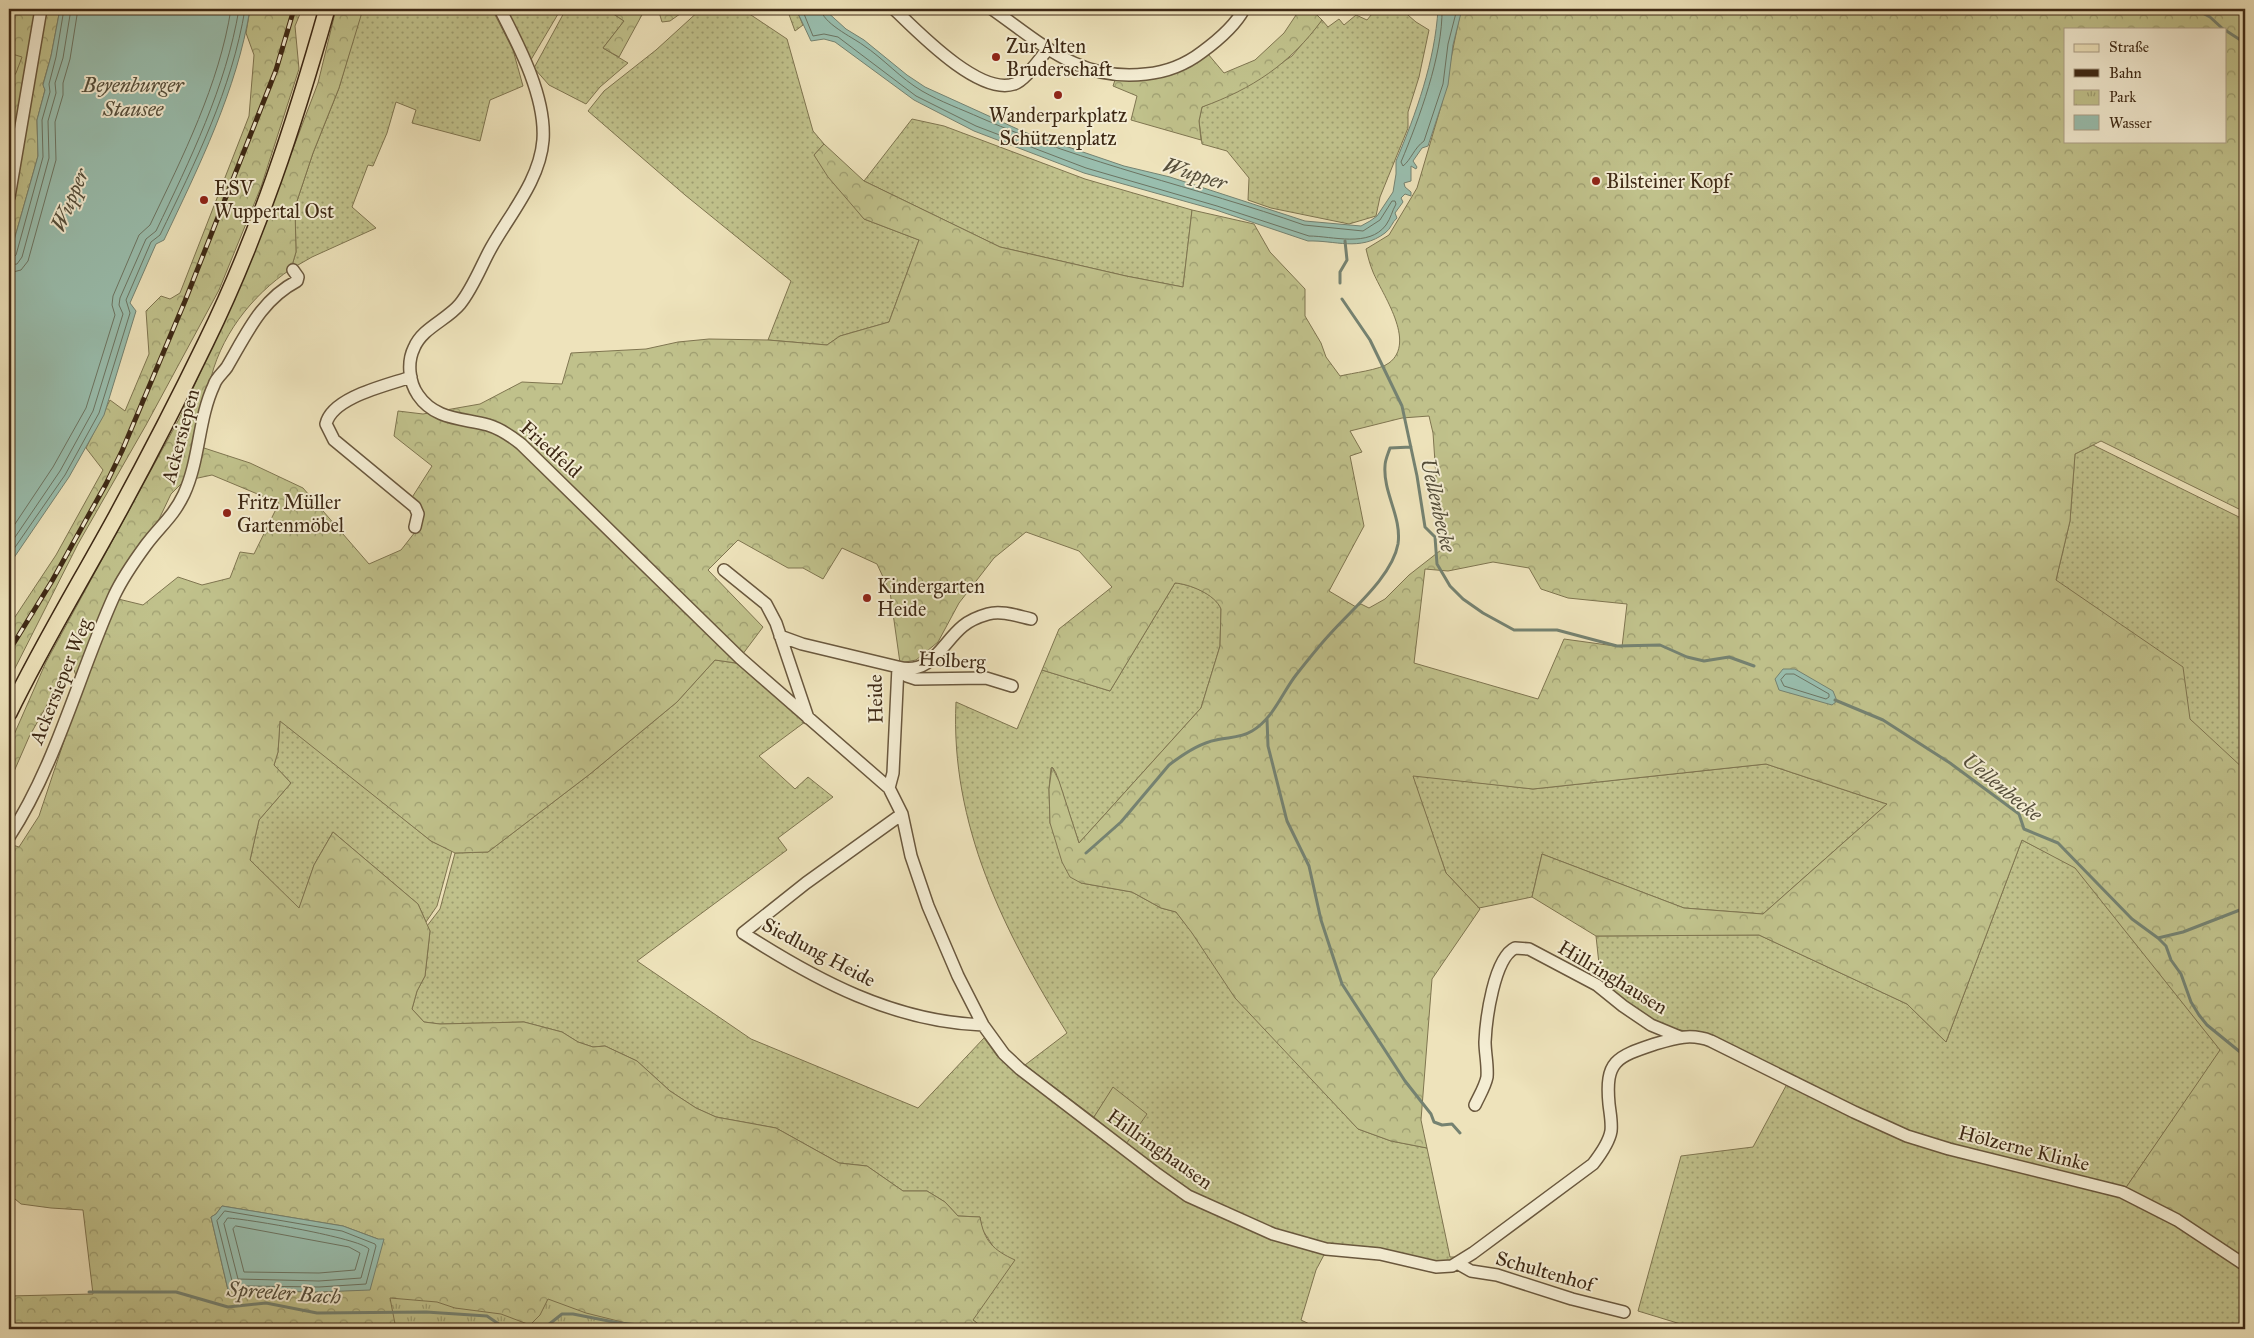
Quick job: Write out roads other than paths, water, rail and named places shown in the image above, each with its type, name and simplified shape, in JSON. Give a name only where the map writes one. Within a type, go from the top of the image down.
[{"type":"main road","points":[[9,713],[37,655],[151,450],[223,305],[278,168],[327,9]]},
{"type":"street","points":[[9,197],[40,9]]},
{"type":"street","points":[[415,527],[418,514],[415,507],[334,440],[326,424],[334,410],[352,398],[411,377],[410,367],[414,347],[428,330],[454,311],[464,298],[528,186],[541,152],[543,122],[538,99],[520,52],[500,9]]},
{"type":"street","points":[[894,9],[954,64],[989,82],[1007,86],[1019,81],[1048,48]]},
{"type":"street","points":[[992,9],[1071,62],[1092,71],[1115,75],[1160,72],[1182,66],[1216,42],[1244,9]]},
{"type":"street","name":"Ackersiepen","points":[[115,594],[146,545],[176,511],[191,479],[203,422],[214,384],[226,369],[254,319],[285,286],[297,281],[298,277],[293,270]]},
{"type":"street","name":"Friedfeld","points":[[411,377],[416,393],[433,411],[452,418],[493,427],[521,444],[740,658],[809,719]]},
{"type":"street","points":[[724,570],[766,604],[780,636],[809,719],[850,752],[889,788],[902,814],[911,856],[928,906],[954,967],[983,1025]]},
{"type":"street","name":"Ackersieper Weg","points":[[9,837],[27,809],[42,776],[115,594]]},
{"type":"street","name":"Holberg","points":[[898,666],[910,670],[928,662],[937,655],[964,625],[989,613],[1008,614],[1031,619]]},
{"type":"street","name":"Heide","points":[[780,636],[802,644],[898,666],[893,773],[889,788]]},
{"type":"street","name":"Holberg","points":[[898,666],[907,676],[916,680],[986,678],[1012,686]]},
{"type":"street","name":"Siedlung Heide","points":[[902,814],[806,883],[743,933],[803,970],[860,998],[883,1006],[956,1024],[983,1025]]},
{"type":"street","name":"Hillringhausen","points":[[1475,1105],[1487,1076],[1486,1041],[1488,1017],[1497,975],[1505,956],[1517,947],[1529,949],[1597,985],[1651,1025],[1680,1037],[1711,1041],[1786,1080]]},
{"type":"street","name":"Hillringhausen","points":[[983,1025],[1004,1054],[1020,1069],[1157,1174],[1206,1205],[1273,1234],[1326,1249],[1380,1254],[1436,1267],[1452,1266],[1457,1263],[1580,1175],[1592,1164],[1606,1145],[1611,1131],[1607,1084],[1611,1070],[1616,1062],[1636,1051],[1680,1037]]},
{"type":"street","name":"Hölzerne Klinke","points":[[1786,1080],[1907,1136],[1990,1160],[2122,1192],[2176,1220],[2245,1265]]},
{"type":"street","name":"Schultenhof","points":[[1457,1263],[1471,1271],[1498,1275],[1572,1299],[1624,1312]]},
{"type":"water","name":"Beyenburger Stausee","points":[[60,9],[250,9],[236,69],[215,127],[164,240],[156,244],[130,303],[136,311],[104,415],[69,477],[9,565],[9,258],[38,156],[37,120],[45,90],[43,85]]},
{"type":"water","points":[[796,9],[824,9],[846,29],[864,40],[925,87],[1024,132],[1124,166],[1170,177],[1305,221],[1361,226],[1377,216],[1393,192],[1396,161],[1411,125],[1429,68],[1438,9],[1462,9],[1453,45],[1448,85],[1428,146],[1422,148],[1413,161],[1417,167],[1416,169],[1411,166],[1411,181],[1404,183],[1405,187],[1411,192],[1411,196],[1405,194],[1401,198],[1403,202],[1395,213],[1397,218],[1385,233],[1376,239],[1366,242],[1347,244],[1308,241],[1216,210],[1084,173],[974,131],[914,100],[835,42],[824,39],[811,41]]},
{"type":"water","points":[[1783,669],[1795,669],[1833,691],[1837,701],[1832,705],[1779,690],[1775,679]]},
{"type":"water","points":[[222,1206],[343,1226],[378,1239],[384,1239],[370,1290],[319,1292],[246,1291],[237,1296],[235,1290],[228,1290],[211,1217]]},
{"type":"waterway","points":[[2010,9],[2021,9]]},
{"type":"waterway","points":[[2195,9],[2210,17],[2222,28]]},
{"type":"waterway","points":[[2226,31],[2245,43]]},
{"type":"waterway","name":"Uellenbecke","points":[[1340,283],[1340,272],[1347,260],[1345,241]]},
{"type":"waterway","name":"Uellenbecke","points":[[1342,299],[1370,340],[1402,406],[1417,476],[1425,527],[1435,537],[1437,564],[1450,586],[1463,599],[1483,613],[1514,630],[1557,630],[1617,646],[1660,645],[1687,657],[1704,661],[1729,657],[1754,666]]},
{"type":"waterway","points":[[1086,853],[1121,822],[1174,761],[1204,744],[1243,735],[1252,731],[1266,720],[1291,682],[1313,654],[1379,581],[1388,569],[1394,556],[1399,534],[1387,486],[1385,466],[1390,448],[1411,447]]},
{"type":"waterway","name":"Uellenbecke","points":[[1835,700],[1883,720],[1950,763],[2019,814],[2024,829],[2058,843],[2132,919],[2158,938],[2183,932],[2245,908]]},
{"type":"waterway","points":[[1267,719],[1268,746],[1287,821],[1309,866],[1321,920],[1342,984],[1405,1081],[1431,1114],[1434,1122],[1442,1125],[1452,1124],[1460,1133]]},
{"type":"waterway","points":[[2158,938],[2166,946],[2171,960],[2181,974],[2191,1002],[2199,1015],[2207,1025],[2245,1056]]},
{"type":"waterway","name":"Spreeler Bach","points":[[89,1292],[176,1292],[228,1307],[266,1303],[317,1313],[426,1312],[487,1316],[506,1329]]},
{"type":"waterway","name":"Spreeler Bach","points":[[543,1329],[562,1314],[573,1314],[619,1323],[680,1329]]},
{"type":"waterway","name":"Spreeler Bach","points":[[616,1329],[619,1323]]},
{"type":"waterway","name":"Spreeler Bach","points":[[545,1327],[553,1329]]},
{"type":"railway","points":[[9,651],[52,581],[106,484],[122,451],[185,301],[276,70],[294,9]]},
{"type":"place","name":"Zur Alten Bruderschaft","points":[[996,57]]},
{"type":"place","name":"Wanderparkplatz Schützenplatz","points":[[1058,95]]},
{"type":"place","name":"Bilsteiner Kopf","points":[[1596,181]]},
{"type":"place","name":"ESV Wuppertal Ost","points":[[204,200]]},
{"type":"place","name":"Fritz Müller Gartenmöbel","points":[[227,513]]},
{"type":"place","name":"Kindergarten Heide","points":[[867,598]]},
{"type":"water label","name":"Wupper","points":[[1195,174]]},
{"type":"water label","name":"Wupper","points":[[70,200]]}]
